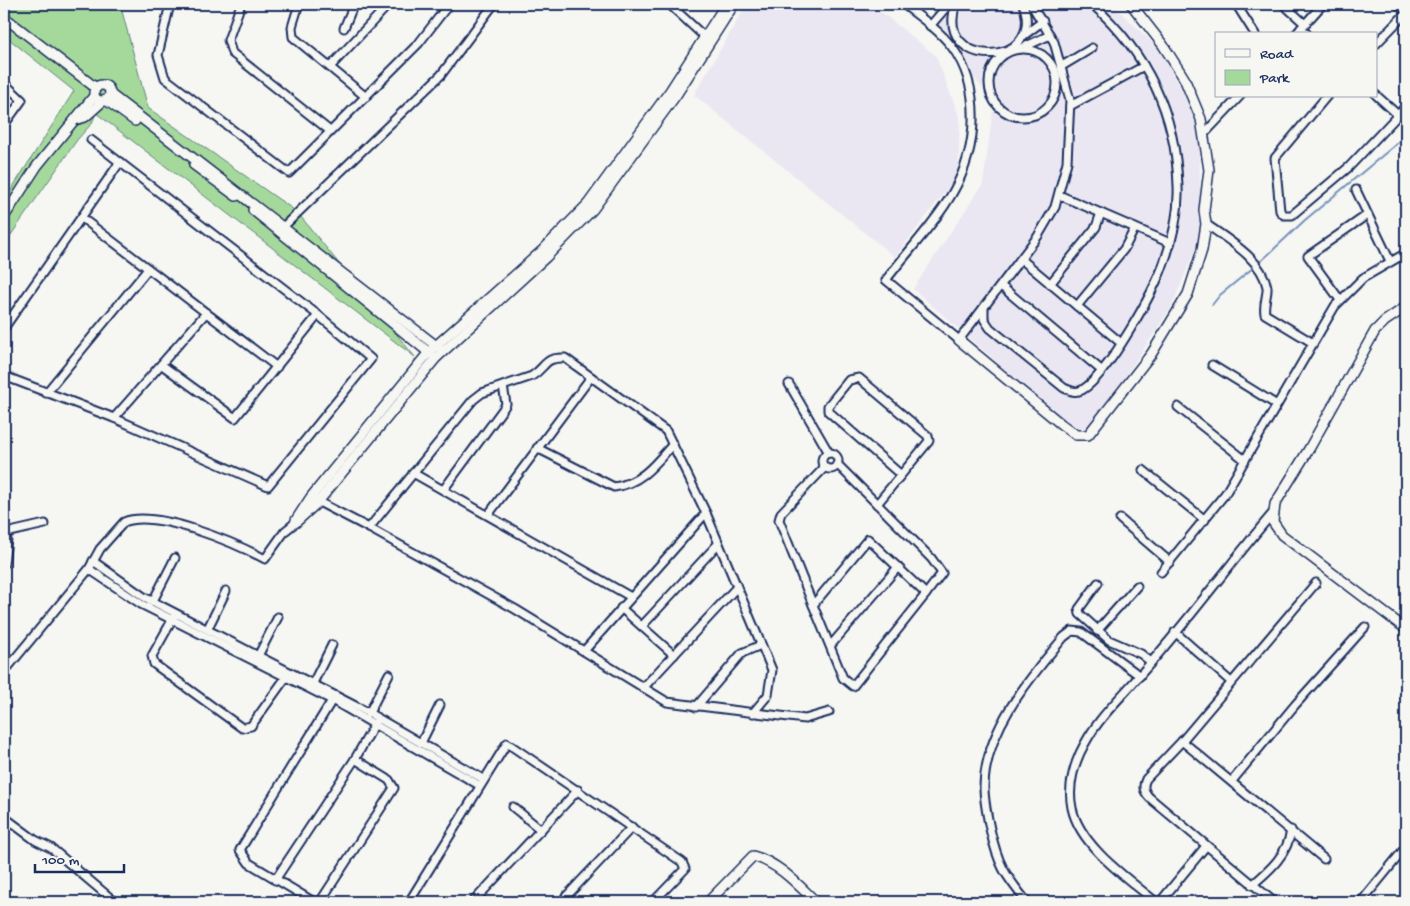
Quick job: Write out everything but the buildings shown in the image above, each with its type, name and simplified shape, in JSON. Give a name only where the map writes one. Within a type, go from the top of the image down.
[{"type":"street","points":[[170,4],[158,56],[162,73],[172,86],[288,173],[295,169],[330,131],[419,43],[445,5]]},
{"type":"street","points":[[241,4],[228,40],[232,53],[330,131]]},
{"type":"street","points":[[299,4],[292,27],[293,37],[366,97]]},
{"type":"street","points":[[344,28],[354,4]]},
{"type":"street","points":[[330,67],[389,4]]},
{"type":"street","points":[[284,226],[440,75],[494,4]]},
{"type":"street","points":[[669,4],[708,39]]},
{"type":"street","points":[[432,355],[443,351],[546,257],[593,209],[676,95],[726,4]]},
{"type":"street","points":[[4,672],[89,569],[100,549],[124,522],[160,520],[234,543],[265,559],[285,531],[295,522],[432,355],[436,345],[543,250],[588,204],[734,4]]},
{"type":"street","points":[[903,4],[950,45],[961,61],[972,90],[971,137],[965,163],[953,192],[886,280],[1076,435],[1088,435],[1152,353],[1188,294],[1202,250],[1206,224],[1204,210],[1209,170],[1204,134],[1196,103],[1184,78],[1158,37],[1131,4]]},
{"type":"street","points":[[930,26],[949,4]]},
{"type":"street","points":[[956,4],[953,16],[954,28],[959,38],[973,50],[990,55],[1002,53],[1012,47],[1033,27],[1043,21]]},
{"type":"street","points":[[959,340],[1038,236],[1059,195],[1067,162],[1070,106],[1062,66],[1050,35],[1031,4]]},
{"type":"street","points":[[984,307],[984,318],[990,328],[1064,388],[1073,392],[1081,390],[1102,370],[1121,343],[1165,261],[1170,243],[1178,188],[1171,130],[1162,100],[1144,66],[1126,39],[1092,4]]},
{"type":"street","points":[[1236,4],[1254,32]]},
{"type":"street","points":[[1283,4],[1300,28],[1323,4]]},
{"type":"street","points":[[1378,42],[1406,12],[1398,4]]},
{"type":"street","points":[[1020,38],[1026,21],[1024,6]]},
{"type":"street","points":[[1024,6],[1033,27]]},
{"type":"street","points":[[4,17],[95,92],[98,100],[106,98],[284,226],[443,351]]},
{"type":"street","points":[[1039,40],[1054,69],[1057,80],[1056,91],[1052,101],[1044,110],[1034,115],[1023,117],[1012,115],[1002,110],[994,102],[988,80],[991,69],[997,60],[1011,50],[1022,48],[1039,40],[1050,35]]},
{"type":"street","points":[[1022,48],[1033,50],[1048,59]]},
{"type":"street","points":[[1062,66],[1092,48]]},
{"type":"street","points":[[1070,106],[1144,66]]},
{"type":"street","points":[[4,83],[22,100],[4,125]]},
{"type":"street","points":[[4,217],[7,208],[37,166],[75,120],[95,92],[104,85],[109,88],[106,98],[85,117],[75,120]]},
{"type":"street","points":[[106,98],[236,196],[432,355]]},
{"type":"street","points":[[1204,134],[1238,98]]},
{"type":"street","points":[[1326,98],[1275,158],[1280,211],[1288,216],[1292,215],[1343,173],[1406,106]]},
{"type":"street","points":[[1378,98],[1398,115]]},
{"type":"street","points":[[4,376],[114,418],[268,486],[371,359],[318,314],[91,140]]},
{"type":"street","points":[[4,328],[120,162]]},
{"type":"street","points":[[1356,190],[1390,260]]},
{"type":"street","points":[[1059,195],[1170,243]]},
{"type":"street","points":[[1050,284],[1096,227],[1101,213]]},
{"type":"street","points":[[1340,300],[1308,256],[1367,215]]},
{"type":"street","points":[[82,218],[277,368]]},
{"type":"street","points":[[1206,224],[1228,239],[1256,266],[1267,288],[1263,303],[1265,314],[1313,343]]},
{"type":"street","points":[[1077,306],[1124,249],[1135,228]]},
{"type":"street","points":[[1161,572],[1225,494],[1340,300],[1363,278],[1390,260],[1406,253]]},
{"type":"street","points":[[1021,259],[1121,343]]},
{"type":"street","points":[[46,392],[148,269]]},
{"type":"street","points":[[1001,286],[1102,370]]},
{"type":"street","points":[[1156,902],[1088,843],[1077,823],[1070,797],[1070,786],[1075,766],[1089,737],[1114,702],[1152,662],[1272,514],[1280,492],[1309,448],[1374,332],[1406,307]]},
{"type":"street","points":[[114,418],[206,313]]},
{"type":"street","points":[[162,365],[235,418],[277,368],[318,314]]},
{"type":"street","points":[[369,528],[473,400],[482,393],[532,376],[539,371],[546,361],[554,358],[565,358],[666,431],[673,444],[706,513],[772,670],[768,695],[753,713]]},
{"type":"street","points":[[1212,365],[1277,405]]},
{"type":"street","points":[[488,515],[591,377]]},
{"type":"street","points":[[876,504],[901,475],[928,441],[928,436],[859,378],[849,380],[828,406],[828,411],[901,475]]},
{"type":"street","points":[[789,384],[829,453],[836,457],[837,464],[931,558],[942,573],[853,686],[843,678],[779,520],[781,513],[825,467]]},
{"type":"street","points":[[444,489],[506,404],[503,386]]},
{"type":"street","points":[[1178,406],[1245,460]]},
{"type":"street","points":[[537,448],[614,487],[636,481],[673,444]]},
{"type":"street","points":[[825,467],[822,460],[824,455],[829,453]]},
{"type":"street","points":[[825,467],[830,468],[837,464]]},
{"type":"street","points":[[1143,470],[1205,520]]},
{"type":"street","points":[[414,473],[631,597]]},
{"type":"street","points":[[314,499],[515,608],[667,702],[805,720],[829,712]]},
{"type":"street","points":[[584,651],[706,513]]},
{"type":"street","points":[[1272,514],[1273,522],[1282,534],[1406,629]]},
{"type":"street","points":[[1120,519],[1170,562]]},
{"type":"street","points":[[4,564],[5,530],[45,524]]},
{"type":"street","points":[[813,605],[868,539],[926,594]]},
{"type":"street","points":[[642,626],[718,544]]},
{"type":"street","points":[[153,601],[175,558]]},
{"type":"street","points":[[93,561],[175,616],[421,743],[481,782]]},
{"type":"street","points":[[831,645],[898,568]]},
{"type":"street","points":[[89,569],[141,604],[208,628],[257,657]]},
{"type":"street","points":[[1098,583],[1079,609],[1080,614],[1109,640],[1141,654],[1152,662]]},
{"type":"street","points":[[1274,902],[1150,798],[1145,793],[1143,785],[1146,779],[1182,741],[1316,583]]},
{"type":"street","points":[[1097,630],[1136,586]]},
{"type":"street","points":[[644,688],[736,588]]},
{"type":"street","points":[[208,628],[226,590]]},
{"type":"street","points":[[621,608],[674,655]]},
{"type":"street","points":[[175,616],[152,656],[154,664],[242,728],[251,726],[289,674]]},
{"type":"street","points":[[257,657],[278,617]]},
{"type":"street","points":[[1232,781],[1295,705],[1365,627]]},
{"type":"street","points":[[1028,902],[1010,882],[997,860],[985,808],[984,786],[987,768],[1000,730],[1027,683],[1072,631],[1081,632],[1140,676]]},
{"type":"street","points":[[1175,632],[1231,682]]},
{"type":"street","points":[[313,683],[332,645]]},
{"type":"street","points":[[696,707],[742,653],[761,645]]},
{"type":"street","points":[[289,674],[313,683],[333,698],[369,713],[377,721],[481,782]]},
{"type":"street","points":[[369,713],[389,674]]},
{"type":"street","points":[[314,902],[249,863],[240,850],[333,698]]},
{"type":"street","points":[[421,743],[440,705]]},
{"type":"street","points":[[276,880],[355,759],[377,721]]},
{"type":"street","points":[[1182,741],[1324,859]]},
{"type":"street","points":[[409,902],[503,746],[510,743],[685,865],[685,869],[654,902]]},
{"type":"street","points":[[320,902],[394,788],[389,780],[355,759]]},
{"type":"street","points":[[473,902],[578,790]]},
{"type":"street","points":[[513,808],[541,830]]},
{"type":"street","points":[[4,817],[35,840],[51,848],[116,902]]},
{"type":"street","points":[[560,902],[632,827]]},
{"type":"street","points":[[1252,885],[1279,859],[1288,843],[1290,830]]},
{"type":"street","points":[[1160,902],[1206,846]]},
{"type":"street","points":[[1361,902],[1406,847]]},
{"type":"street","points":[[708,902],[753,856],[764,859],[775,866],[816,902]]},
{"type":"shaded area","points":[[747,4],[871,4],[936,56],[960,119],[958,175],[895,257],[694,95]]},
{"type":"shaded area","points":[[953,4],[1112,4],[1161,51],[1198,119],[1202,233],[1171,308],[1084,438],[913,289],[983,184],[994,102],[933,29]]},
{"type":"green space","points":[[4,4],[120,4],[148,108],[297,212],[415,357],[96,113],[92,123],[77,140],[4,245],[4,201],[74,91],[4,35]]},
{"type":"waterway","points":[[1258,264],[1305,220],[1406,136]]},
{"type":"waterway","points":[[1212,305],[1220,295],[1254,267]]}]
